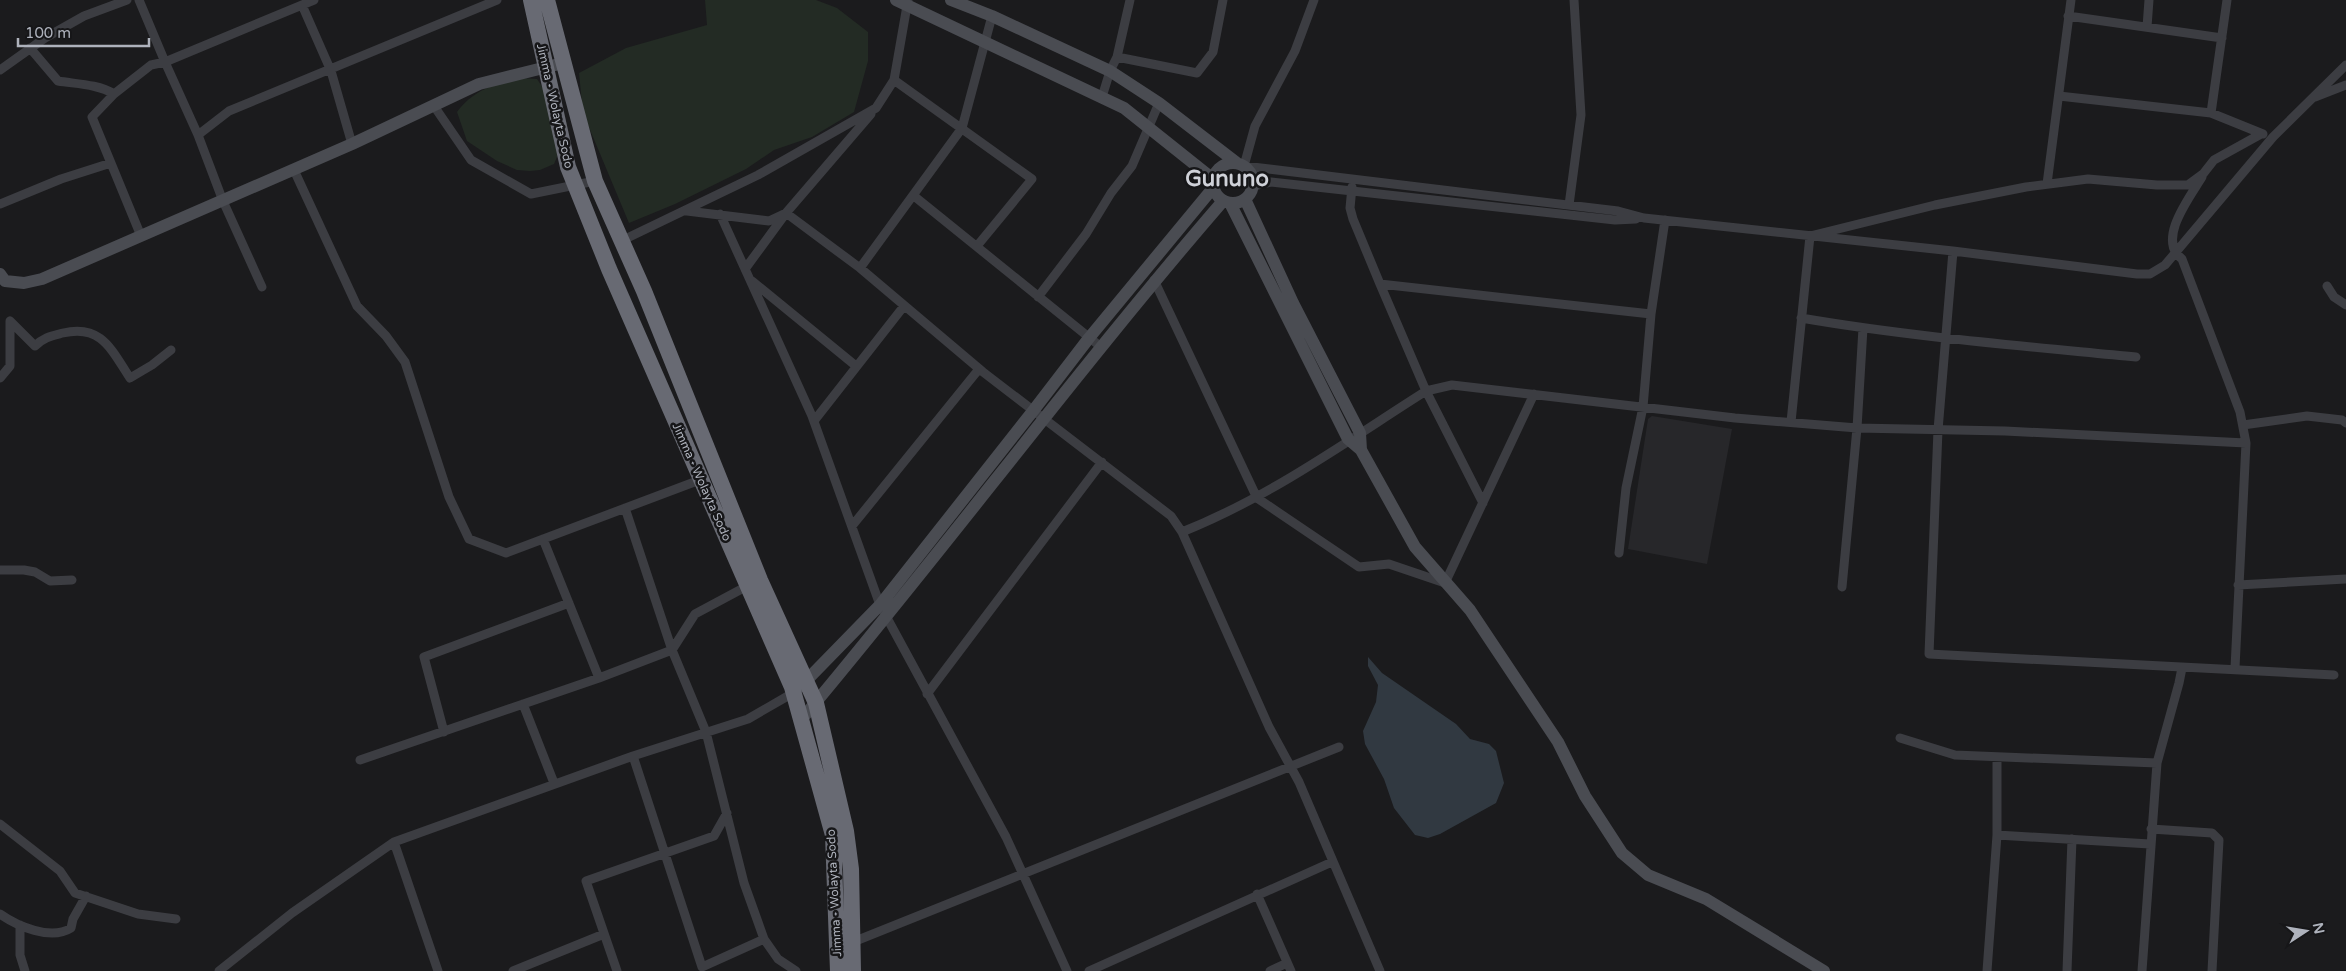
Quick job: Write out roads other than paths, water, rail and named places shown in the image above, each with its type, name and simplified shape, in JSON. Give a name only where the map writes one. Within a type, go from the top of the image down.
[{"type":"highway","name":"Jimma - Wolayta Sodo","points":[[531,0],[568,167],[609,270],[701,480],[816,703],[846,831],[851,869],[853,971]]},
{"type":"highway","name":"Jimma - Wolayta Sodo","points":[[548,0],[563,64],[595,181],[644,291],[717,474],[793,693],[833,835],[838,971]]},
{"type":"main road","points":[[793,693],[880,605],[1039,414],[1101,347],[1154,280],[1226,202],[1245,199],[1253,186],[1250,172],[1160,103],[1110,71],[992,16],[952,0]]},
{"type":"main road","points":[[904,2],[1124,108],[1213,184],[1226,202],[1323,362],[1360,433],[1361,450]]},
{"type":"main road","points":[[0,274],[5,281],[24,283],[42,279],[294,170],[480,84],[563,64]]},
{"type":"main road","points":[[801,720],[887,617],[1039,414],[1089,338],[1213,184],[1216,172],[1222,166],[1229,163],[1241,165]]},
{"type":"main road","points":[[1245,199],[1312,369],[1348,440],[1361,450],[1415,547],[1470,610],[1558,742],[1585,796],[1622,853],[1648,875],[1706,899],[1824,971]]},
{"type":"main road","points":[[1312,369],[1323,362]]},
{"type":"main road","points":[[1327,400],[1339,393]]},
{"type":"street","points":[[0,70],[30,48],[84,16],[127,0]]},
{"type":"street","points":[[140,0],[164,62],[198,135],[223,201],[262,287]]},
{"type":"street","points":[[141,236],[92,117],[115,92],[151,65],[164,62],[314,0]]},
{"type":"street","points":[[198,135],[229,111],[331,71],[478,3],[497,0]]},
{"type":"street","points":[[1102,97],[1110,71],[1117,57],[1130,0]]},
{"type":"street","points":[[1117,57],[1197,73],[1212,52],[1222,0]]},
{"type":"street","points":[[1314,0],[1295,51],[1255,126],[1241,165],[1618,211],[1644,218]]},
{"type":"street","points":[[1569,205],[1581,115],[1574,0]]},
{"type":"street","points":[[2047,184],[2070,0]]},
{"type":"street","points":[[2147,27],[2150,0]]},
{"type":"street","points":[[2211,113],[2227,0]]},
{"type":"street","points":[[745,270],[786,213],[876,108],[894,80],[904,2]]},
{"type":"street","points":[[302,5],[331,71],[352,144]]},
{"type":"street","points":[[860,268],[962,128],[992,16]]},
{"type":"street","points":[[2068,16],[2222,38]]},
{"type":"street","points":[[30,48],[58,81],[115,92]]},
{"type":"street","points":[[1253,186],[1271,182],[1615,220],[1644,218],[1665,220],[2150,274],[2158,271],[2175,253],[2273,137],[2346,65]]},
{"type":"street","points":[[894,80],[1032,179],[977,246]]},
{"type":"street","points":[[2310,99],[2346,85]]},
{"type":"street","points":[[2059,96],[2211,113],[2261,134],[2273,137]]},
{"type":"street","points":[[1038,296],[1086,234],[1111,193],[1132,166],[1160,103]]},
{"type":"street","points":[[434,106],[471,160],[531,194],[595,181]]},
{"type":"street","points":[[621,241],[758,175],[876,108]]},
{"type":"street","points":[[2235,668],[2246,443],[2240,412],[2182,259],[2175,253],[2172,246],[2175,223],[2203,174],[2214,160],[2261,134]]},
{"type":"street","points":[[0,204],[61,179],[111,163]]},
{"type":"street","points":[[294,170],[357,306],[386,336],[405,362],[449,497],[469,539],[506,554],[717,474]]},
{"type":"street","points":[[1810,236],[1934,205],[2047,184],[2088,179],[2157,185],[2188,185],[2203,174]]},
{"type":"street","points":[[1353,180],[1350,208],[1353,219],[1426,391],[1483,503]]},
{"type":"street","points":[[914,196],[1101,347]]},
{"type":"street","points":[[686,211],[769,221],[786,213]]},
{"type":"street","points":[[786,213],[860,268],[980,369],[1172,516],[1182,532],[1269,727],[1290,766],[1380,971]]},
{"type":"street","points":[[720,214],[814,421],[880,605],[1006,836],[1067,971]]},
{"type":"street","points":[[1619,553],[1626,488],[1643,407],[1651,314],[1665,220]]},
{"type":"street","points":[[1791,422],[1810,236]]},
{"type":"street","points":[[1953,251],[1938,430],[1929,654],[2182,668],[2235,668],[2334,675]]},
{"type":"street","points":[[749,278],[856,366]]},
{"type":"street","points":[[1154,280],[1257,498],[1359,567],[1389,564],[1445,583],[1534,394]]},
{"type":"street","points":[[1380,284],[1651,314]]},
{"type":"street","points":[[2327,286],[2334,297],[2346,305]]},
{"type":"street","points":[[814,421],[904,306]]},
{"type":"street","points":[[1801,318],[1946,338],[2136,357]]},
{"type":"street","points":[[0,378],[10,366],[10,321],[35,346],[43,338],[76,330],[90,331],[112,351],[130,378],[152,365],[171,350]]},
{"type":"street","points":[[1842,587],[1857,428],[1863,328]]},
{"type":"street","points":[[852,526],[980,369]]},
{"type":"street","points":[[1182,532],[1222,516],[1257,498],[1426,391],[1452,385],[1643,407],[1857,428],[2005,431],[2246,443]]},
{"type":"street","points":[[2243,425],[2307,416],[2333,418],[2346,423]]},
{"type":"street","points":[[927,694],[1102,462]]},
{"type":"street","points":[[626,508],[672,650],[706,732],[744,883],[764,939],[778,959],[796,971]]},
{"type":"street","points":[[543,539],[599,678]]},
{"type":"street","points":[[0,570],[35,572],[50,581],[72,580]]},
{"type":"street","points":[[2238,585],[2346,579]]},
{"type":"street","points":[[360,760],[599,678],[672,650],[695,614],[754,583]]},
{"type":"street","points":[[444,732],[424,657],[569,603]]},
{"type":"street","points":[[2142,971],[2157,763],[2182,668]]},
{"type":"street","points":[[219,971],[292,913],[394,842],[554,783],[748,719],[793,693]]},
{"type":"street","points":[[523,704],[554,783]]},
{"type":"street","points":[[1900,738],[1956,755],[2157,763]]},
{"type":"street","points":[[853,942],[1339,747]]},
{"type":"street","points":[[632,756],[702,967],[764,939]]},
{"type":"street","points":[[1987,971],[1997,835],[1997,757]]},
{"type":"street","points":[[617,971],[586,881],[714,836],[727,812]]},
{"type":"street","points":[[0,824],[60,871],[75,893],[138,914],[176,918]]},
{"type":"street","points":[[2151,829],[2212,834],[2219,840],[2212,971]]},
{"type":"street","points":[[1997,835],[2150,844]]},
{"type":"street","points":[[2067,971],[2072,839]]},
{"type":"street","points":[[394,842],[438,971]]},
{"type":"street","points":[[1089,971],[1332,862]]},
{"type":"street","points":[[1257,894],[1289,967],[1270,971]]},
{"type":"street","points":[[0,914],[11,922],[48,932],[68,930],[73,925],[73,919],[86,896]]},
{"type":"street","points":[[20,925],[20,955],[25,971]]},
{"type":"street","points":[[513,971],[604,934]]},
{"type":"district","name":"Gununo","points":[[1227,178]]}]
